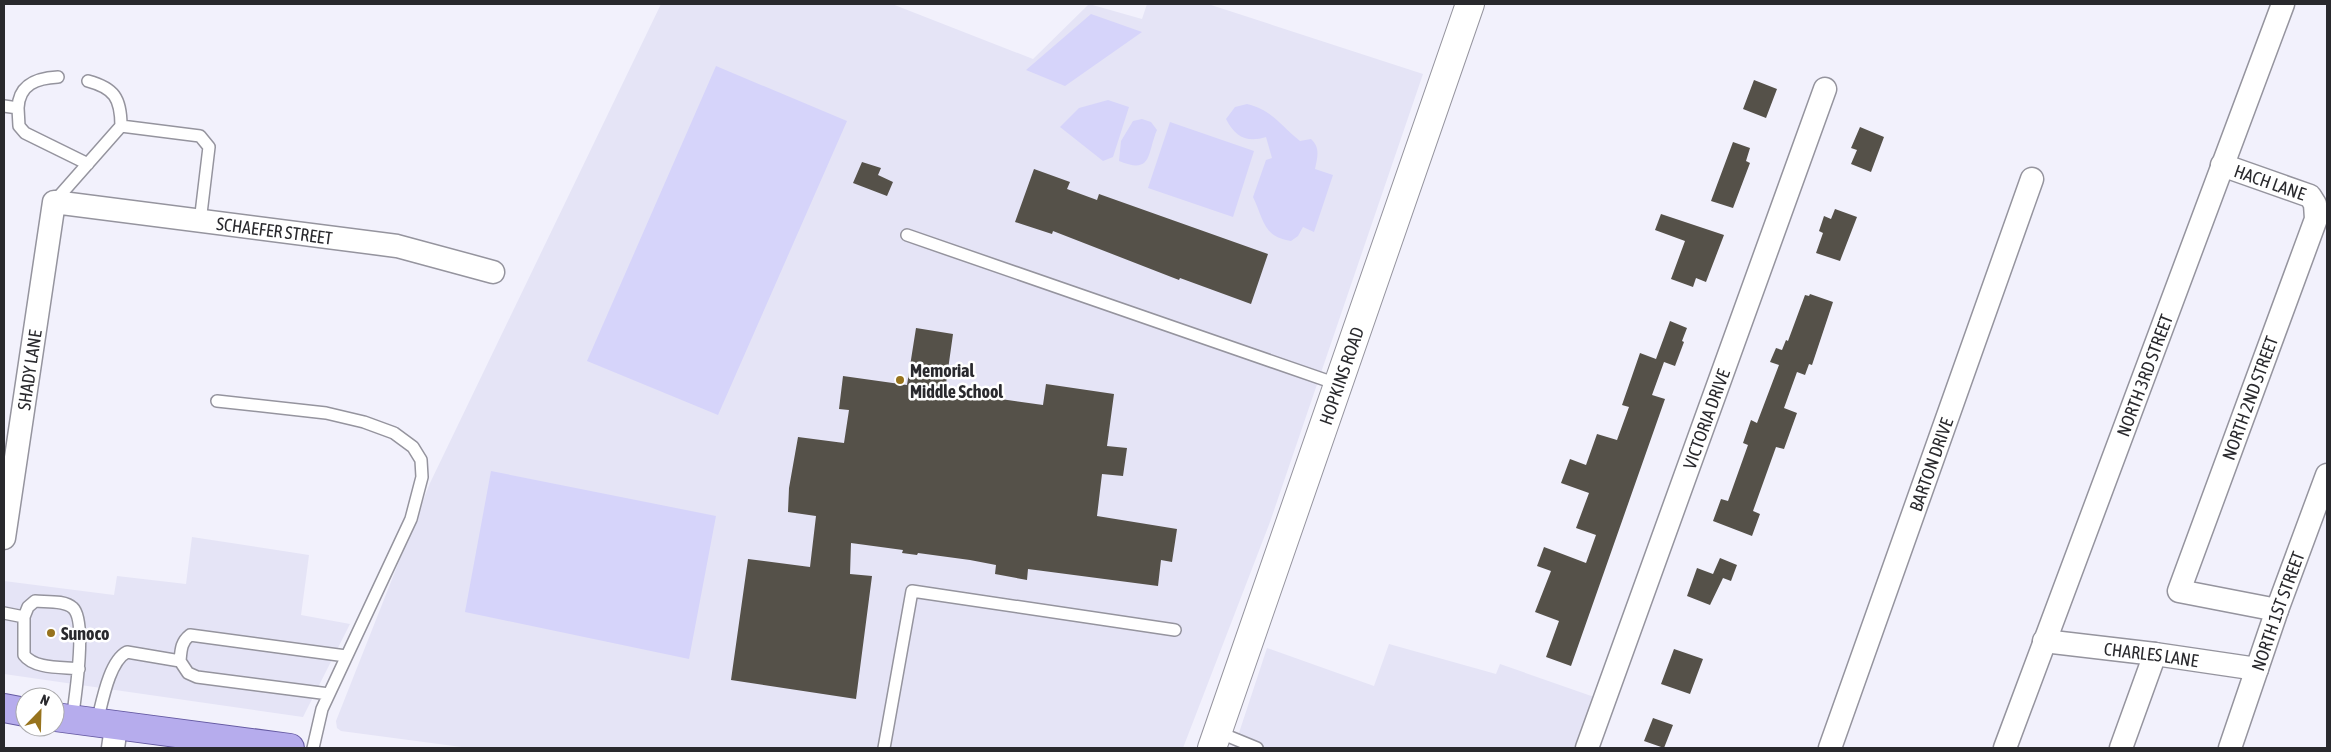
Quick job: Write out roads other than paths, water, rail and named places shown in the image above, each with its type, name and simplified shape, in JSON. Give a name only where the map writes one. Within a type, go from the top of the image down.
[{"type":"main road","points":[[90,727],[290,748]]},
{"type":"street","name":"HOPKINS ROAD","points":[[1215,740],[1470,4]]},
{"type":"street","name":"NORTH 3RD STREET","points":[[2005,748],[2283,4]]},
{"type":"street","name":"VICTORIA DRIVE","points":[[1587,748],[1825,90]]},
{"type":"street","name":"HACH LANE","points":[[2222,165],[2310,196],[2315,204]]},
{"type":"street","name":"BARTON DRIVE","points":[[1830,748],[2032,179]]},
{"type":"street","name":"SCHAEFER STREET","points":[[54,202],[397,246],[493,272]]},
{"type":"street","name":"SHADY LANE","points":[[4,538],[54,202]]},
{"type":"street","name":"NORTH 2ND STREET","points":[[2277,610],[2179,591],[2316,219],[2315,204]]},
{"type":"street","name":"NORTH 1ST STREET","points":[[2230,748],[2277,610],[2327,475]]},
{"type":"street","name":"CHARLES LANE","points":[[2044,641],[2155,654],[2257,669]]},
{"type":"street","points":[[2121,748],[2155,654]]},
{"type":"lane","points":[[58,76],[42,78],[31,82],[23,90],[18,99],[19,126],[24,133],[88,164]]},
{"type":"lane","points":[[54,202],[121,126],[121,109],[111,91],[101,84],[88,81]]},
{"type":"lane","points":[[4,106],[18,108]]},
{"type":"lane","points":[[121,126],[200,136],[209,147],[200,222]]},
{"type":"lane","points":[[907,235],[1337,384]]},
{"type":"lane","points":[[218,401],[326,413],[364,422],[394,433],[413,447],[421,460],[422,477],[411,518],[322,710],[313,748]]},
{"type":"lane","points":[[884,748],[912,591],[1175,630]]},
{"type":"lane","points":[[78,669],[36,663],[27,659],[24,655],[24,617],[28,607],[35,601],[68,604],[75,609],[78,628],[78,669],[90,727]]},
{"type":"lane","points":[[4,612],[24,617]]},
{"type":"lane","points":[[329,694],[197,676],[183,668],[180,661],[184,639],[195,634],[346,656]]},
{"type":"lane","points":[[90,727],[112,670],[121,655],[127,652],[180,661]]},
{"type":"lane","points":[[1215,740],[1257,748]]},
{"type":"place","name":"Memorial Middle School","points":[[900,380]]},
{"type":"place","name":"Sunoco","points":[[51,633]]}]
